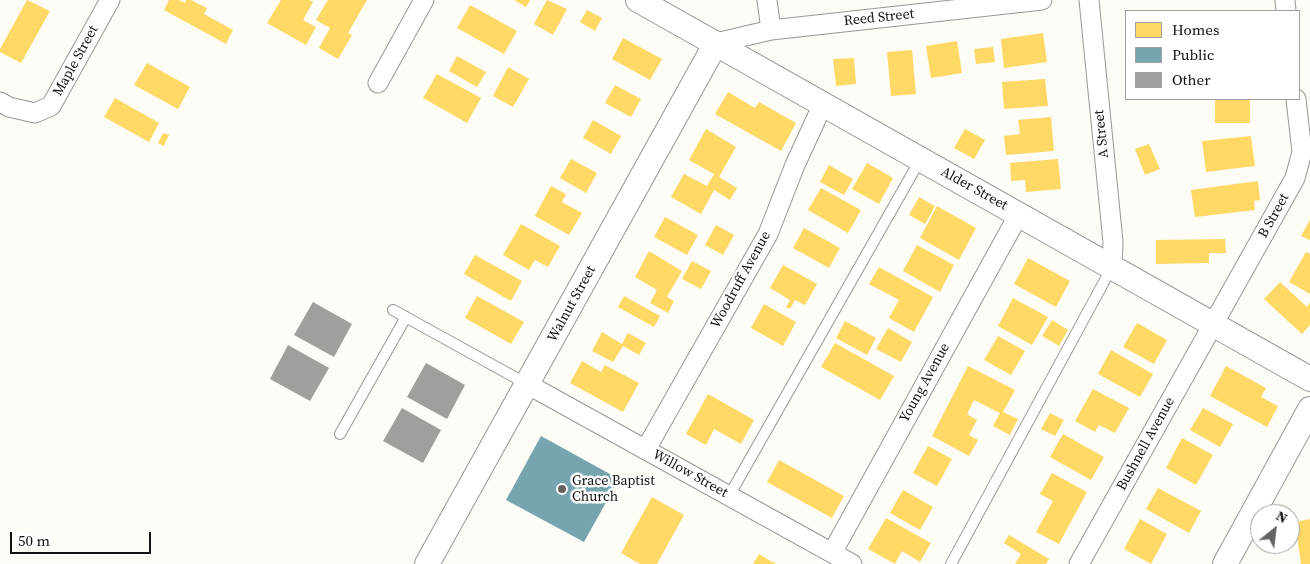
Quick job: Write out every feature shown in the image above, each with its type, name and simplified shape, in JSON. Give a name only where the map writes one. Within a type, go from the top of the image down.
[{"type":"street","name":"Maple Street","points":[[0,102],[9,107],[35,113],[51,106],[110,0]]},
{"type":"street","points":[[378,83],[424,0]]},
{"type":"street","name":"Alder Street","points":[[638,0],[1310,379]]},
{"type":"street","points":[[767,0],[771,30]]},
{"type":"street","name":"Reed Street","points":[[716,43],[771,30],[1042,0]]},
{"type":"street","name":"A Street","points":[[1089,0],[1113,242],[1112,267]]},
{"type":"street","name":"Walnut Street","points":[[426,564],[716,43]]},
{"type":"street","name":"B Street","points":[[1213,324],[1295,178],[1302,152],[1296,100]]},
{"type":"street","name":"Woodruff Avenue","points":[[646,449],[768,234],[795,165],[824,104]]},
{"type":"street","name":"Young Avenue","points":[[832,553],[1019,214]]},
{"type":"street","name":"Bushnell Avenue","points":[[1079,564],[1213,324]]},
{"type":"street","name":"Willow Street","points":[[527,384],[852,564]]},
{"type":"street","points":[[1225,564],[1310,409]]},
{"type":"lane","points":[[730,496],[921,159]]},
{"type":"lane","points":[[951,564],[1112,267]]},
{"type":"lane","points":[[393,310],[527,384]]},
{"type":"lane","points":[[340,434],[406,317]]},
{"type":"building: Homes","points":[[27,0],[50,11],[21,63],[0,52],[0,49]]},
{"type":"building: Homes","points":[[169,0],[179,0],[185,3],[186,0],[191,0],[207,8],[204,14],[233,30],[226,44],[164,10]]},
{"type":"building: Homes","points":[[281,0],[309,0],[313,2],[303,20],[316,27],[306,45],[267,23]]},
{"type":"building: Homes","points":[[328,0],[367,0],[348,33],[352,35],[338,59],[319,48],[330,28],[316,20]]},
{"type":"building: Homes","points":[[514,0],[530,0],[526,7]]},
{"type":"building: Homes","points":[[547,0],[567,9],[553,35],[534,24]]},
{"type":"building: Homes","points":[[470,5],[517,31],[504,54],[457,28]]},
{"type":"building: Homes","points":[[587,10],[602,18],[595,31],[580,22]]},
{"type":"building: Homes","points":[[1043,33],[1047,62],[1004,68],[1001,39]]},
{"type":"building: Homes","points":[[623,38],[662,59],[650,80],[612,59]]},
{"type":"building: Homes","points":[[957,41],[962,73],[931,78],[926,46]]},
{"type":"building: Homes","points":[[993,47],[995,62],[976,64],[974,49]]},
{"type":"building: Homes","points":[[912,50],[916,94],[891,96],[887,52]]},
{"type":"building: Homes","points":[[457,56],[486,72],[477,87],[449,71]]},
{"type":"building: Homes","points":[[854,58],[856,84],[836,86],[833,59]]},
{"type":"building: Homes","points":[[147,63],[190,87],[178,109],[134,85]]},
{"type":"building: Homes","points":[[508,67],[529,79],[513,107],[493,96]]},
{"type":"building: Homes","points":[[437,74],[481,98],[467,123],[423,98]]},
{"type":"building: Homes","points":[[1045,79],[1048,106],[1004,109],[1002,82]]},
{"type":"building: Homes","points":[[615,85],[641,99],[631,117],[605,103]]},
{"type":"building: Homes","points":[[728,92],[755,108],[759,102],[796,123],[781,151],[715,114]]},
{"type":"building: Homes","points":[[115,98],[159,123],[149,142],[104,117]]},
{"type":"building: Homes","points":[[1215,100],[1250,100],[1250,123],[1215,123]]},
{"type":"building: Homes","points":[[1051,117],[1054,151],[1006,155],[1004,136],[1020,134],[1018,120]]},
{"type":"building: Homes","points":[[593,120],[621,136],[611,154],[583,138]]},
{"type":"building: Homes","points":[[706,129],[736,147],[719,177],[737,188],[730,200],[714,190],[701,214],[671,197],[684,174],[707,186],[714,174],[689,160]]},
{"type":"building: Homes","points":[[965,129],[985,140],[974,159],[954,148]]},
{"type":"building: Homes","points":[[163,133],[169,135],[164,146],[158,143]]},
{"type":"building: Homes","points":[[1251,136],[1255,166],[1206,172],[1202,141]]},
{"type":"building: Homes","points":[[1149,144],[1160,169],[1145,175],[1135,149]]},
{"type":"building: Homes","points":[[571,159],[597,173],[586,193],[560,178]]},
{"type":"building: Homes","points":[[1058,159],[1061,189],[1026,192],[1025,180],[1011,181],[1010,163]]},
{"type":"building: Homes","points":[[867,163],[893,178],[879,204],[852,189]]},
{"type":"building: Homes","points":[[829,165],[853,179],[844,195],[820,182]]},
{"type":"building: Homes","points":[[1258,181],[1260,200],[1254,201],[1255,210],[1195,217],[1191,190]]},
{"type":"building: Homes","points":[[551,186],[566,194],[562,202],[582,213],[569,235],[535,216]]},
{"type":"building: Homes","points":[[821,188],[861,210],[848,233],[808,210]]},
{"type":"building: Homes","points":[[919,197],[935,206],[925,224],[909,215]]},
{"type":"building: Homes","points":[[937,206],[976,228],[959,260],[920,238]]},
{"type":"building: Homes","points":[[665,217],[698,235],[687,255],[654,237]]},
{"type":"building: Homes","points":[[1310,220],[1310,240],[1301,236]]},
{"type":"building: Homes","points":[[521,224],[560,246],[548,267],[535,260],[529,270],[503,255]]},
{"type":"building: Homes","points":[[716,225],[734,235],[723,255],[705,245]]},
{"type":"building: Homes","points":[[804,228],[840,248],[829,268],[793,248]]},
{"type":"building: Homes","points":[[1225,239],[1226,253],[1209,253],[1209,263],[1156,264],[1156,240]]},
{"type":"building: Homes","points":[[917,245],[954,265],[940,292],[903,271]]},
{"type":"building: Homes","points":[[649,251],[682,271],[667,297],[674,301],[668,313],[650,303],[657,290],[635,277]]},
{"type":"building: Homes","points":[[1306,252],[1310,254],[1310,294],[1289,282]]},
{"type":"building: Homes","points":[[475,255],[522,281],[511,301],[464,274]]},
{"type":"building: Homes","points":[[1028,258],[1070,281],[1056,307],[1014,284]]},
{"type":"building: Homes","points":[[692,261],[711,271],[701,289],[682,279]]},
{"type":"building: Homes","points":[[783,265],[817,284],[805,305],[795,300],[790,309],[786,307],[790,300],[770,288]]},
{"type":"building: Homes","points":[[879,267],[933,297],[914,332],[889,318],[899,300],[869,284]]},
{"type":"building: Homes","points":[[1280,282],[1307,307],[1310,303],[1310,325],[1302,334],[1264,299]]},
{"type":"building: Homes","points":[[477,296],[524,322],[511,344],[465,318]]},
{"type":"building: Homes","points":[[624,296],[660,316],[654,327],[618,307]]},
{"type":"building: Homes","points":[[1013,298],[1048,317],[1032,345],[998,326]]},
{"type":"building: Homes","points":[[764,304],[796,322],[783,346],[751,328]]},
{"type":"building: Homes","points":[[1052,320],[1068,330],[1059,346],[1042,336]]},
{"type":"building: Homes","points":[[845,321],[876,338],[867,355],[836,338]]},
{"type":"building: Homes","points":[[1137,323],[1167,340],[1154,364],[1123,347]]},
{"type":"building: Homes","points":[[888,328],[912,342],[901,362],[876,349]]},
{"type":"building: Homes","points":[[602,332],[622,344],[628,333],[646,343],[639,355],[623,346],[613,362],[592,351]]},
{"type":"building: Homes","points":[[998,336],[1025,351],[1011,375],[984,360]]},
{"type":"building: Homes","points":[[835,343],[894,376],[880,400],[821,367]]},
{"type":"building: Homes","points":[[1111,350],[1153,374],[1140,397],[1098,374]]},
{"type":"building: Homes","points":[[582,361],[601,372],[605,365],[639,383],[623,412],[570,383]]},
{"type":"building: Homes","points":[[968,366],[1015,390],[1003,412],[1018,419],[1010,435],[993,426],[1000,413],[974,400],[967,414],[977,420],[969,435],[978,440],[969,456],[932,436]]},
{"type":"building: Homes","points":[[1226,366],[1266,388],[1261,397],[1278,406],[1267,427],[1210,396]]},
{"type":"building: Homes","points":[[1093,389],[1129,408],[1115,433],[1099,425],[1095,432],[1075,421]]},
{"type":"building: Homes","points":[[708,394],[754,420],[741,444],[714,429],[706,445],[686,434]]},
{"type":"building: Homes","points":[[1203,408],[1233,424],[1220,447],[1190,430]]},
{"type":"building: Homes","points":[[1050,413],[1064,420],[1055,436],[1041,429]]},
{"type":"building: Homes","points":[[1063,434],[1104,457],[1091,480],[1050,457]]},
{"type":"building: Homes","points":[[1182,438],[1213,455],[1196,485],[1166,468]]},
{"type":"building: Homes","points":[[928,446],[952,459],[937,486],[913,473]]},
{"type":"building: Homes","points":[[779,460],[844,496],[832,518],[767,482]]},
{"type":"building: Homes","points":[[1052,473],[1087,492],[1059,544],[1036,532],[1053,501],[1040,494]]},
{"type":"building: Homes","points":[[1158,488],[1201,511],[1189,533],[1146,509]]},
{"type":"building: Homes","points":[[903,490],[933,507],[920,530],[890,513]]},
{"type":"building: Homes","points":[[652,497],[684,515],[657,564],[640,564],[621,553]]},
{"type":"building: Homes","points":[[886,518],[931,543],[920,562],[902,551],[895,564],[868,549]]},
{"type":"building: Homes","points":[[1140,519],[1167,534],[1151,564],[1124,549]]},
{"type":"building: Homes","points":[[1310,519],[1310,564],[1301,564],[1300,521]]},
{"type":"building: Homes","points":[[1009,535],[1049,559],[1046,564],[1015,564],[1021,554],[1004,543]]},
{"type":"building: Homes","points":[[759,554],[776,564],[753,564]]},
{"type":"building: Public","name":"Grace Baptist Church","points":[[541,436],[619,479],[584,542],[506,500]]},
{"type":"building: Other","points":[[313,302],[352,324],[334,357],[294,335]]},
{"type":"building: Other","points":[[288,345],[329,368],[310,401],[270,379]]},
{"type":"building: Other","points":[[426,363],[465,385],[447,419],[407,397]]},
{"type":"building: Other","points":[[402,408],[441,430],[423,463],[383,441]]},
{"type":"place","name":"Grace Baptist Church","points":[[562,489]]}]
